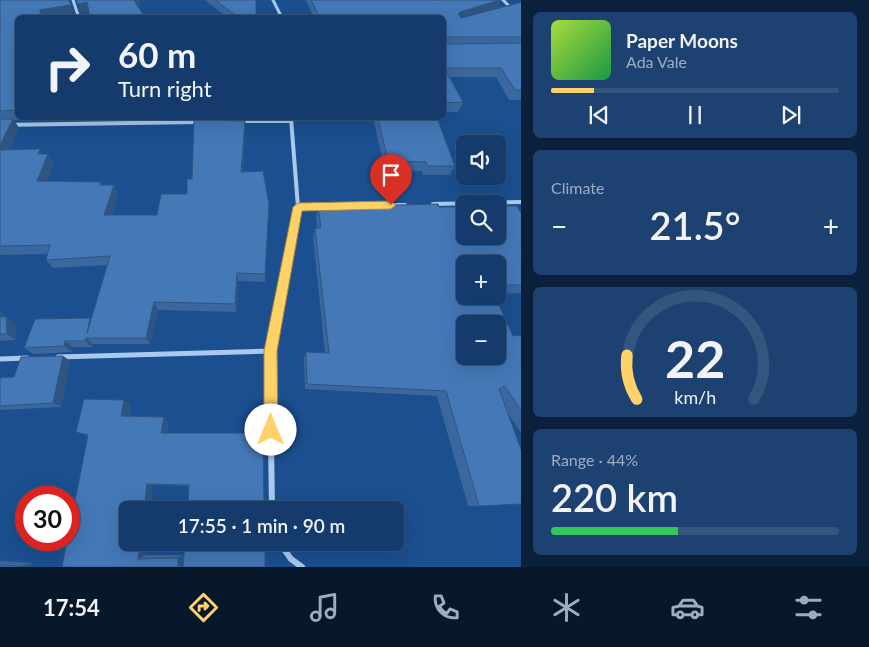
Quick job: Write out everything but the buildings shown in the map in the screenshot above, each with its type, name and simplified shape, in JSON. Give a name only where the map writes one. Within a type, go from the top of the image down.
[{"type":"street","points":[[73,0],[78,15]]},
{"type":"street","points":[[273,0],[280,15]]},
{"type":"street","points":[[503,0],[511,8]]},
{"type":"street","points":[[502,11],[520,6]]},
{"type":"street","points":[[233,121],[262,120]]},
{"type":"street","points":[[272,501],[270,351],[298,207],[291,120]]},
{"type":"street","points":[[0,125],[204,122]]},
{"type":"street","points":[[424,204],[521,202]]},
{"type":"street","points":[[298,207],[414,204]]},
{"type":"street","points":[[48,358],[270,351]]},
{"type":"street","points":[[0,359],[39,358]]},
{"type":"street","points":[[285,551],[291,559],[302,567]]},
{"type":"route","points":[[271,430],[270,351],[298,207],[391,205]]}]
